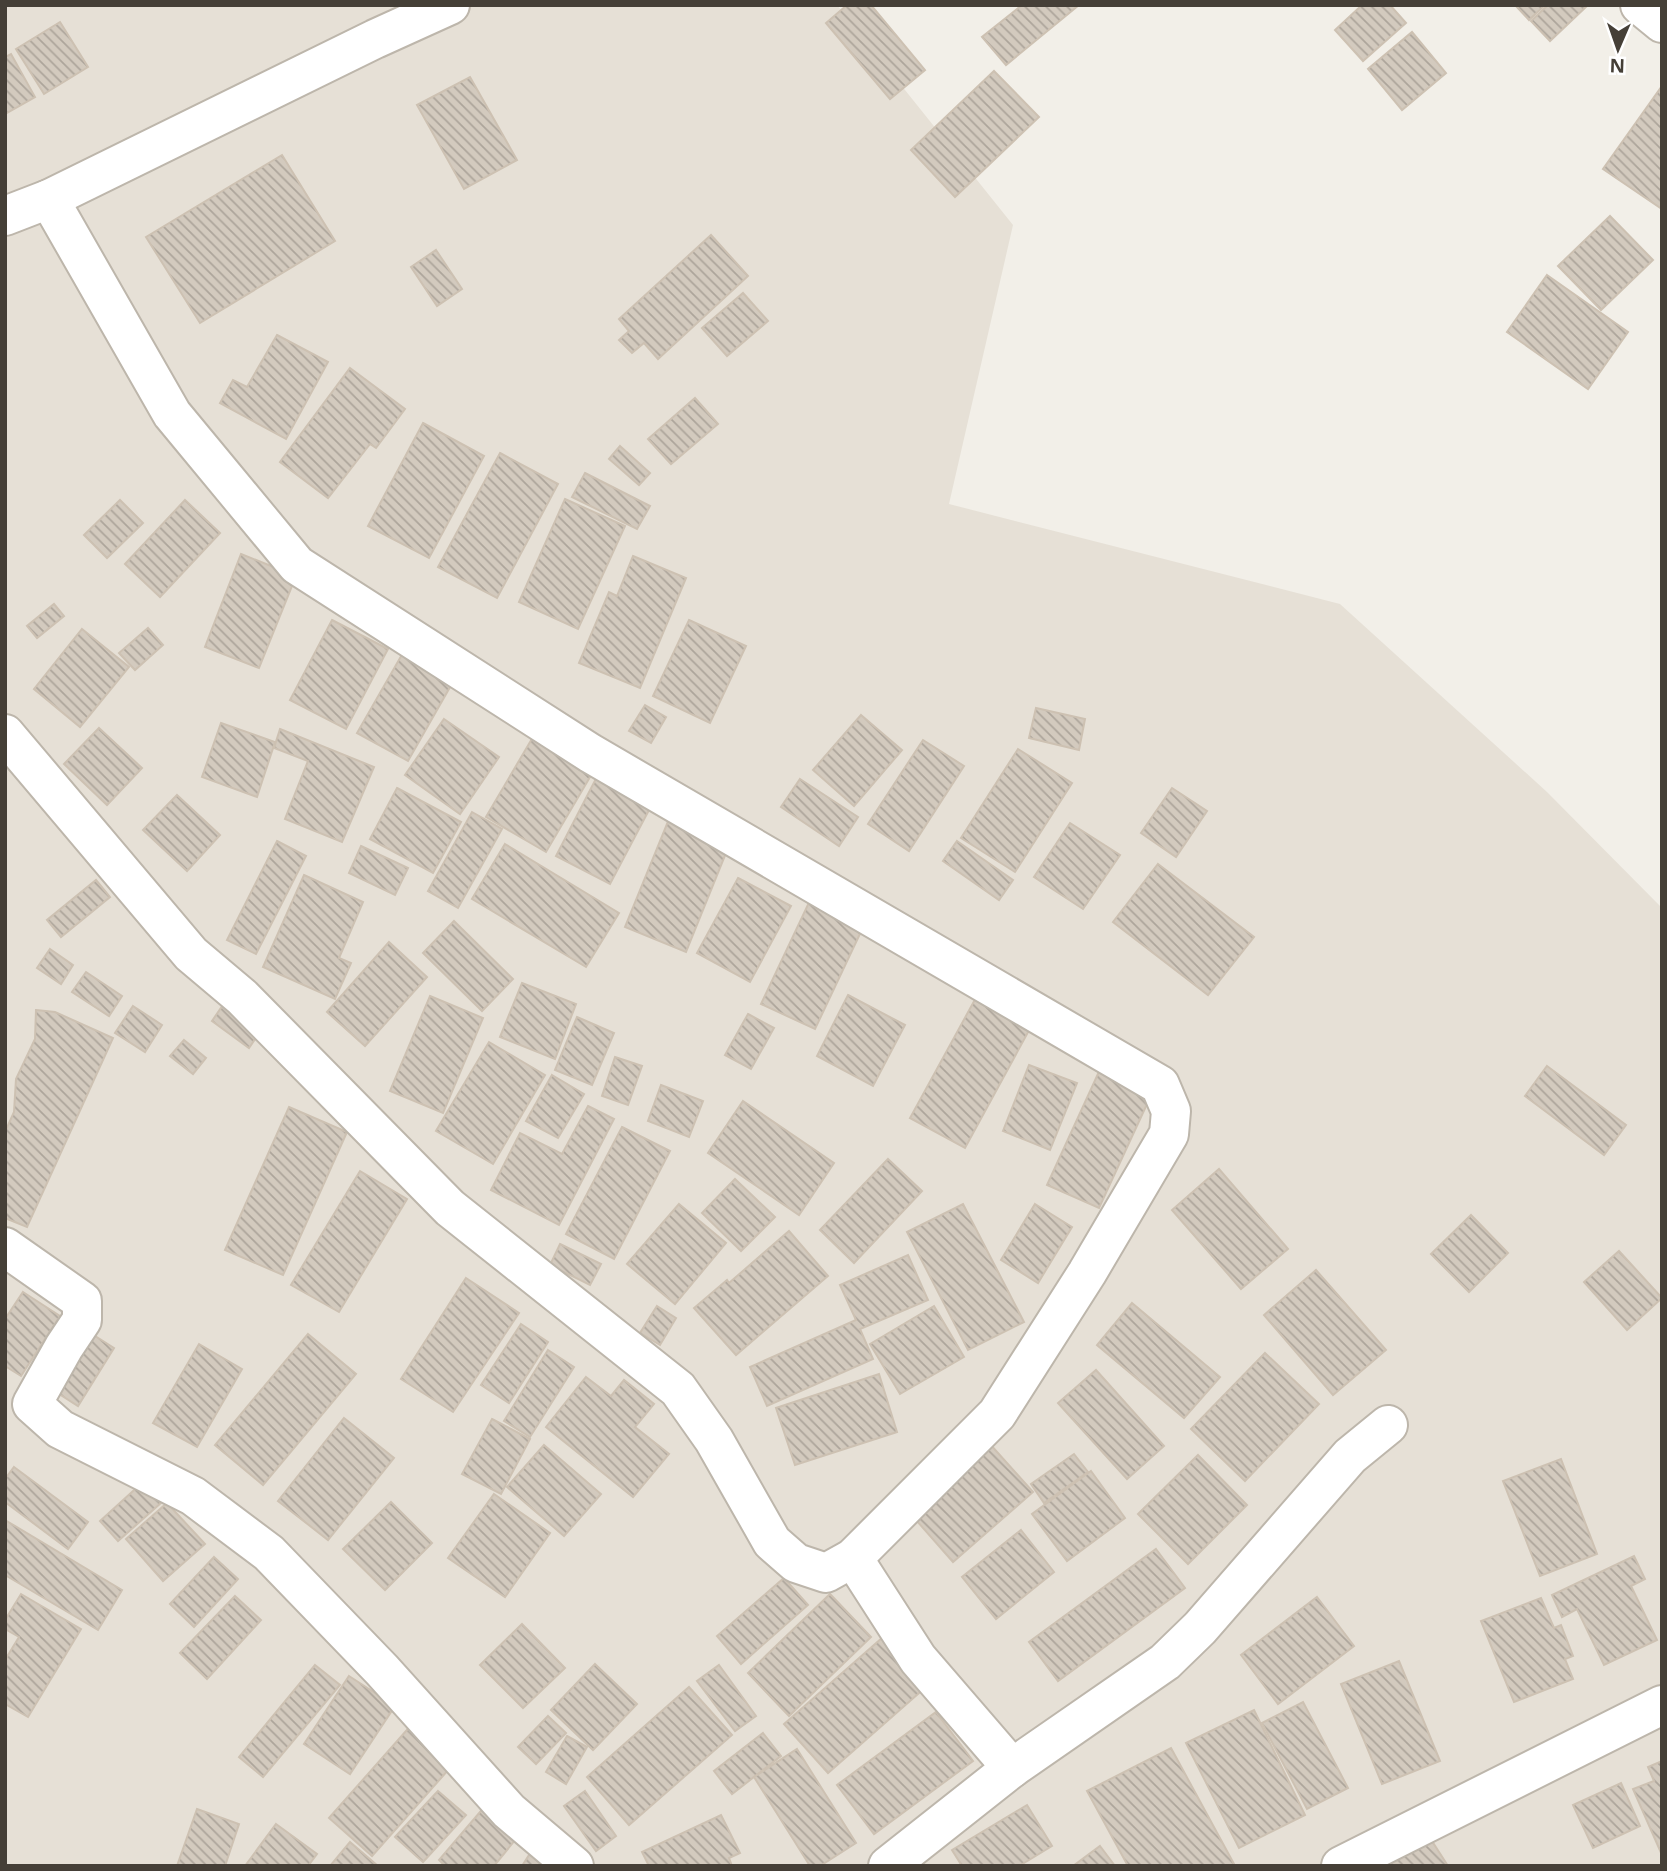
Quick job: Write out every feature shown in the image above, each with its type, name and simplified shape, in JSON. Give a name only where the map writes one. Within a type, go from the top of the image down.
[{"type":"street","points":[[5,216],[49,199],[450,5]]},
{"type":"street","points":[[1640,5],[1662,23]]},
{"type":"street","points":[[5,734],[191,954],[242,997],[450,1208],[678,1389],[715,1440],[772,1542],[796,1563],[826,1573],[853,1559],[996,1414],[1087,1273],[1169,1134],[1171,1111],[1160,1085],[590,753],[297,565],[172,414],[49,199]]},
{"type":"street","points":[[5,1247],[82,1301],[82,1320],[32,1404],[61,1430],[193,1496],[269,1553],[382,1670],[509,1811],[574,1866]]},
{"type":"street","points":[[888,1866],[1012,1768],[1165,1662],[1200,1628],[1350,1456],[1388,1426]]},
{"type":"street","points":[[853,1559],[918,1659],[1012,1768]]},
{"type":"street","points":[[1341,1866],[1662,1705]]},
{"type":"shaded area","points":[[5,5],[837,5],[1013,225],[949,504],[1340,604],[1547,792],[1662,908],[1662,1866],[5,1866]]},
{"type":"building","points":[[847,5],[871,5],[925,70],[890,99],[826,23]]},
{"type":"building","points":[[1022,5],[1079,5],[1006,65],[982,37]]},
{"type":"building","points":[[1362,5],[1390,5],[1406,23],[1363,61],[1335,30]]},
{"type":"building","points":[[1515,5],[1545,5],[1529,20]]},
{"type":"building","points":[[1548,5],[1588,5],[1550,41],[1531,21]]},
{"type":"building","points":[[60,22],[88,67],[44,94],[16,49]]},
{"type":"building","points":[[1412,32],[1446,73],[1402,110],[1368,69]]},
{"type":"building","points":[[11,54],[35,97],[5,114],[5,57]]},
{"type":"building","points":[[994,71],[1039,117],[955,197],[911,150]]},
{"type":"building","points":[[470,77],[517,160],[464,189],[417,105]]},
{"type":"building","points":[[1662,86],[1662,209],[1603,169]]},
{"type":"building","points":[[282,155],[335,241],[200,323],[146,237]]},
{"type":"building","points":[[1610,216],[1653,260],[1601,310],[1558,266]]},
{"type":"building","points":[[711,235],[748,276],[658,359],[644,343],[632,353],[619,340],[629,331],[619,319]]},
{"type":"building","points":[[436,250],[462,289],[437,306],[411,267]]},
{"type":"building","points":[[1547,275],[1628,332],[1588,389],[1507,332]]},
{"type":"building","points":[[743,293],[768,321],[727,356],[702,328]]},
{"type":"building","points":[[277,335],[328,362],[286,439],[220,403],[233,380],[247,387]]},
{"type":"building","points":[[350,368],[405,409],[376,448],[370,444],[328,498],[280,462]]},
{"type":"building","points":[[695,398],[718,424],[671,464],[648,439]]},
{"type":"building","points":[[423,423],[484,456],[429,558],[368,526]]},
{"type":"building","points":[[620,446],[650,473],[639,485],[609,459]]},
{"type":"building","points":[[500,453],[558,484],[497,598],[438,567]]},
{"type":"building","points":[[585,473],[650,506],[637,529],[572,497]]},
{"type":"building","points":[[565,499],[625,526],[578,629],[519,602]]},
{"type":"building","points":[[120,500],[143,523],[107,558],[84,535]]},
{"type":"building","points":[[185,500],[220,533],[160,597],[125,564]]},
{"type":"building","points":[[241,554],[296,576],[259,668],[205,647]]},
{"type":"building","points":[[633,556],[686,578],[640,688],[579,663],[609,592],[617,596]]},
{"type":"building","points":[[54,604],[64,616],[37,638],[27,626]]},
{"type":"building","points":[[332,620],[388,649],[346,729],[290,700]]},
{"type":"building","points":[[689,620],[746,646],[710,723],[653,696]]},
{"type":"building","points":[[148,628],[163,645],[135,670],[119,653]]},
{"type":"building","points":[[82,629],[129,667],[80,727],[34,689]]},
{"type":"building","points":[[404,651],[454,680],[408,761],[357,733]]},
{"type":"building","points":[[645,705],[666,717],[651,743],[629,731]]},
{"type":"building","points":[[1036,708],[1085,719],[1079,750],[1029,738]]},
{"type":"building","points":[[861,715],[902,750],[854,806],[813,770]]},
{"type":"building","points":[[444,719],[499,757],[460,814],[405,775]]},
{"type":"building","points":[[221,723],[275,742],[257,797],[202,777]]},
{"type":"building","points":[[540,725],[600,760],[546,852],[486,817]]},
{"type":"building","points":[[99,728],[142,768],[107,805],[64,764]]},
{"type":"building","points":[[280,729],[374,767],[342,842],[285,819],[308,761],[274,748]]},
{"type":"building","points":[[923,740],[964,766],[909,851],[868,824]]},
{"type":"building","points":[[1018,749],[1072,783],[1015,872],[961,838]]},
{"type":"building","points":[[603,765],[658,793],[610,884],[556,856]]},
{"type":"building","points":[[800,779],[858,817],[839,846],[781,807]]},
{"type":"building","points":[[397,788],[461,822],[433,873],[370,839]]},
{"type":"building","points":[[1172,788],[1207,811],[1176,857],[1141,833]]},
{"type":"building","points":[[177,795],[220,835],[187,871],[143,830]]},
{"type":"building","points":[[472,812],[502,829],[458,908],[428,891]]},
{"type":"building","points":[[669,819],[730,843],[686,952],[625,927]]},
{"type":"building","points":[[1070,823],[1120,855],[1083,909],[1034,877]]},
{"type":"building","points":[[277,841],[306,856],[256,954],[227,940]]},
{"type":"building","points":[[957,841],[1013,880],[999,900],[943,861]]},
{"type":"building","points":[[505,844],[619,913],[586,967],[472,899]]},
{"type":"building","points":[[361,846],[408,868],[395,895],[349,873]]},
{"type":"building","points":[[1158,864],[1254,937],[1208,995],[1113,922]]},
{"type":"building","points":[[304,875],[363,902],[339,958],[351,963],[335,999],[263,967]]},
{"type":"building","points":[[738,878],[791,906],[750,982],[697,953]]},
{"type":"building","points":[[96,880],[110,897],[61,937],[47,920]]},
{"type":"building","points":[[813,894],[867,919],[815,1029],[761,1004]]},
{"type":"building","points":[[454,921],[513,979],[482,1011],[423,953]]},
{"type":"building","points":[[389,942],[427,977],[365,1046],[327,1012]]},
{"type":"building","points":[[50,949],[73,965],[61,984],[37,968]]},
{"type":"building","points":[[86,972],[122,996],[109,1016],[72,992]]},
{"type":"building","points":[[522,983],[576,1004],[555,1059],[500,1037]]},
{"type":"building","points":[[978,994],[1033,1023],[965,1148],[910,1118]]},
{"type":"building","points":[[848,995],[905,1025],[873,1086],[817,1056]]},
{"type":"building","points":[[430,996],[483,1018],[443,1113],[390,1091]]},
{"type":"building","points":[[225,1002],[262,1029],[249,1048],[212,1021]]},
{"type":"building","points":[[133,1006],[162,1025],[145,1052],[115,1033]]},
{"type":"building","points":[[36,1010],[55,1012],[113,1038],[27,1227],[5,1218],[5,1132],[14,1112],[16,1079],[35,1039]]},
{"type":"building","points":[[748,1014],[774,1028],[751,1069],[725,1055]]},
{"type":"building","points":[[577,1017],[614,1033],[592,1085],[555,1070]]},
{"type":"building","points":[[184,1040],[206,1058],[193,1074],[170,1056]]},
{"type":"building","points":[[489,1042],[545,1075],[493,1164],[436,1131]]},
{"type":"building","points":[[615,1057],[642,1066],[628,1105],[602,1096]]},
{"type":"building","points":[[1029,1065],[1077,1083],[1050,1150],[1003,1131]]},
{"type":"building","points":[[1102,1065],[1154,1089],[1099,1208],[1047,1185]]},
{"type":"building","points":[[1547,1066],[1626,1125],[1604,1155],[1525,1096]]},
{"type":"building","points":[[552,1075],[584,1094],[558,1138],[526,1121]]},
{"type":"building","points":[[661,1085],[703,1101],[689,1137],[648,1121]]},
{"type":"building","points":[[743,1101],[834,1163],[799,1215],[708,1153]]},
{"type":"building","points":[[588,1106],[614,1119],[559,1225],[491,1190],[520,1133],[562,1154]]},
{"type":"building","points":[[289,1107],[347,1132],[283,1275],[225,1250]]},
{"type":"building","points":[[622,1127],[670,1151],[614,1259],[566,1234]]},
{"type":"building","points":[[888,1159],[922,1191],[854,1263],[820,1230]]},
{"type":"building","points":[[1219,1169],[1288,1249],[1241,1289],[1172,1210]]},
{"type":"building","points":[[360,1171],[407,1199],[339,1312],[291,1285]]},
{"type":"building","points":[[735,1179],[775,1217],[741,1251],[702,1213]]},
{"type":"building","points":[[679,1204],[726,1243],[675,1304],[627,1264]]},
{"type":"building","points":[[963,1204],[1024,1322],[968,1350],[907,1232]]},
{"type":"building","points":[[1035,1204],[1072,1227],[1038,1283],[1001,1260]]},
{"type":"building","points":[[1471,1215],[1508,1253],[1469,1292],[1431,1254]]},
{"type":"building","points":[[789,1231],[828,1276],[736,1355],[694,1308],[727,1280],[729,1283]]},
{"type":"building","points":[[560,1244],[601,1264],[590,1285],[550,1265]]},
{"type":"building","points":[[1619,1251],[1662,1298],[1627,1330],[1584,1282]]},
{"type":"building","points":[[908,1255],[928,1300],[860,1329],[873,1359],[767,1406],[750,1367],[856,1320],[840,1285]]},
{"type":"building","points":[[1316,1270],[1386,1350],[1333,1395],[1264,1315]]},
{"type":"building","points":[[466,1278],[519,1313],[453,1412],[401,1379]]},
{"type":"building","points":[[23,1292],[60,1316],[21,1376],[5,1366],[5,1319]]},
{"type":"building","points":[[1132,1303],[1220,1377],[1184,1418],[1097,1345]]},
{"type":"building","points":[[657,1306],[676,1318],[660,1345],[640,1333]]},
{"type":"building","points":[[934,1306],[964,1357],[900,1394],[870,1344]]},
{"type":"building","points":[[521,1324],[548,1342],[509,1403],[481,1385]]},
{"type":"building","points":[[92,1334],[114,1348],[78,1406],[56,1392]]},
{"type":"building","points":[[308,1334],[356,1374],[263,1485],[215,1445]]},
{"type":"building","points":[[199,1344],[242,1369],[197,1447],[153,1423]]},
{"type":"building","points":[[548,1350],[574,1367],[530,1437],[504,1421]]},
{"type":"building","points":[[1265,1353],[1319,1404],[1245,1481],[1191,1429]]},
{"type":"building","points":[[1096,1370],[1164,1446],[1127,1479],[1058,1403]]},
{"type":"building","points":[[879,1374],[897,1432],[795,1465],[776,1408]]},
{"type":"building","points":[[586,1377],[611,1396],[624,1380],[654,1404],[635,1427],[669,1454],[633,1497],[546,1427]]},
{"type":"building","points":[[344,1418],[394,1458],[328,1540],[278,1501]]},
{"type":"building","points":[[492,1419],[530,1439],[501,1494],[462,1474]]},
{"type":"building","points":[[989,1443],[1033,1492],[953,1562],[909,1512]]},
{"type":"building","points":[[544,1445],[601,1494],[564,1536],[507,1487]]},
{"type":"building","points":[[1074,1454],[1088,1472],[1044,1503],[1031,1484]]},
{"type":"building","points":[[1198,1455],[1247,1505],[1188,1564],[1138,1514]]},
{"type":"building","points":[[1561,1459],[1597,1554],[1540,1576],[1503,1481]]},
{"type":"building","points":[[14,1467],[88,1522],[68,1549],[5,1502],[5,1479]]},
{"type":"building","points":[[1091,1471],[1125,1518],[1067,1561],[1032,1514]]},
{"type":"building","points":[[143,1482],[161,1503],[118,1541],[100,1521]]},
{"type":"building","points":[[494,1494],[550,1533],[505,1597],[448,1558]]},
{"type":"building","points":[[391,1502],[432,1543],[385,1590],[343,1549]]},
{"type":"building","points":[[167,1503],[205,1544],[163,1581],[126,1539]]},
{"type":"building","points":[[5,1520],[122,1590],[98,1630],[5,1575]]},
{"type":"building","points":[[1021,1530],[1054,1572],[996,1619],[962,1577]]},
{"type":"building","points":[[1156,1549],[1185,1588],[1058,1681],[1029,1642]]},
{"type":"building","points":[[1634,1556],[1645,1579],[1631,1586],[1657,1640],[1604,1665],[1577,1609],[1562,1617],[1552,1595]]},
{"type":"building","points":[[214,1557],[238,1579],[194,1627],[170,1604]]},
{"type":"building","points":[[784,1578],[808,1605],[741,1664],[717,1636]]},
{"type":"building","points":[[21,1594],[81,1629],[28,1717],[5,1704],[5,1660],[19,1637],[5,1629],[5,1620]]},
{"type":"building","points":[[830,1594],[871,1637],[789,1716],[748,1673]]},
{"type":"building","points":[[235,1596],[261,1620],[207,1679],[180,1653]]},
{"type":"building","points":[[1317,1597],[1354,1646],[1278,1704],[1241,1655]]},
{"type":"building","points":[[1541,1598],[1554,1628],[1561,1625],[1573,1656],[1565,1659],[1573,1679],[1514,1702],[1481,1621]]},
{"type":"building","points":[[522,1624],[565,1668],[523,1708],[480,1665]]},
{"type":"building","points":[[882,1638],[926,1687],[828,1773],[784,1724]]},
{"type":"building","points":[[1399,1661],[1440,1761],[1382,1784],[1341,1684]]},
{"type":"building","points":[[595,1664],[637,1704],[593,1750],[551,1710]]},
{"type":"building","points":[[315,1665],[340,1685],[263,1777],[239,1757]]},
{"type":"building","points":[[719,1665],[756,1716],[735,1731],[697,1681]]},
{"type":"building","points":[[349,1676],[395,1706],[350,1774],[304,1744]]},
{"type":"building","points":[[689,1687],[732,1735],[629,1825],[587,1777]]},
{"type":"building","points":[[1303,1702],[1348,1788],[1307,1809],[1262,1723]]},
{"type":"building","points":[[1254,1710],[1305,1815],[1239,1848],[1186,1743]]},
{"type":"building","points":[[936,1712],[973,1761],[874,1834],[837,1785]]},
{"type":"building","points":[[548,1716],[566,1733],[536,1764],[518,1747]]},
{"type":"building","points":[[414,1722],[457,1760],[372,1856],[329,1818]]},
{"type":"building","points":[[763,1733],[781,1756],[732,1794],[714,1771]]},
{"type":"building","points":[[567,1736],[587,1747],[566,1784],[546,1772]]},
{"type":"building","points":[[1171,1748],[1234,1864],[1231,1866],[1128,1866],[1087,1791]]},
{"type":"building","points":[[797,1749],[856,1843],[820,1866],[810,1866],[754,1777]]},
{"type":"building","points":[[1662,1761],[1662,1855],[1633,1789],[1654,1781],[1648,1767]]},
{"type":"building","points":[[1621,1783],[1640,1826],[1593,1848],[1573,1805]]},
{"type":"building","points":[[438,1791],[466,1815],[423,1862],[395,1837]]},
{"type":"building","points":[[585,1791],[616,1836],[596,1851],[564,1806]]},
{"type":"building","points":[[486,1805],[520,1834],[494,1866],[445,1866],[439,1860]]},
{"type":"building","points":[[1027,1805],[1052,1846],[1019,1866],[962,1866],[952,1850]]},
{"type":"building","points":[[197,1809],[239,1824],[225,1866],[177,1866]]},
{"type":"building","points":[[721,1815],[740,1853],[729,1858],[732,1866],[649,1866],[642,1852]]},
{"type":"building","points":[[276,1824],[317,1854],[308,1866],[245,1866]]},
{"type":"building","points":[[1423,1827],[1448,1866],[1375,1866]]},
{"type":"building","points":[[350,1842],[378,1866],[330,1866]]},
{"type":"building","points":[[1100,1846],[1115,1866],[1073,1866]]},
{"type":"building","points":[[531,1852],[553,1866],[522,1866]]}]
